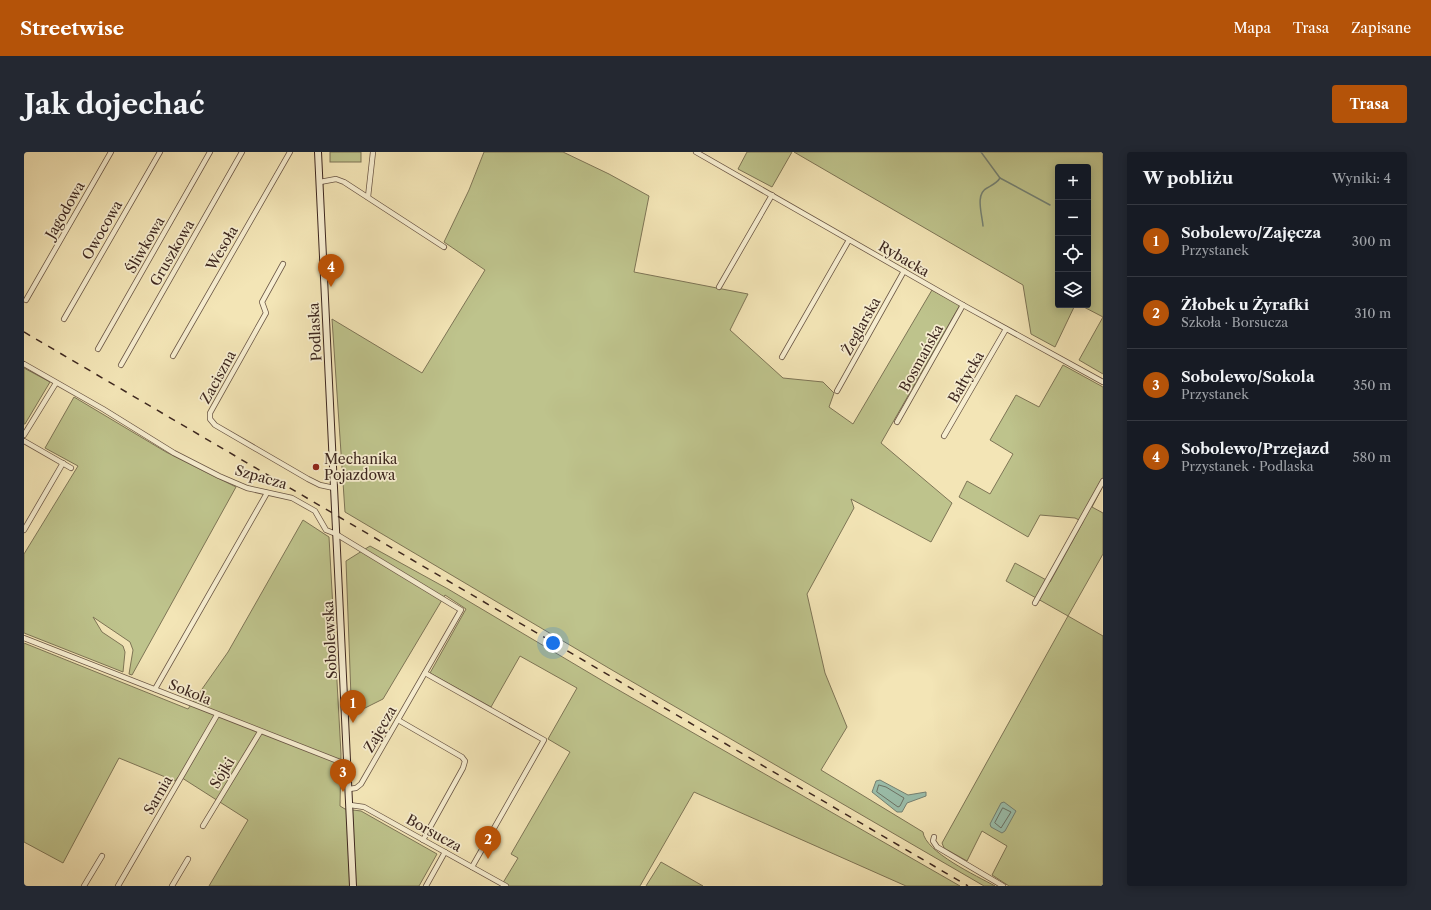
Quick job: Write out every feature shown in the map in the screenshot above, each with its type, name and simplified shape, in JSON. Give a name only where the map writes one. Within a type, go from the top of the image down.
[{"type":"street","name":"Jagodowa","points":[[26,300],[110,152]]},
{"type":"street","name":"Owocowa","points":[[64,319],[160,152]]},
{"type":"street","name":"Śliwkowa","points":[[98,349],[210,152]]},
{"type":"street","name":"Gruszkowa","points":[[121,365],[242,152]]},
{"type":"street","name":"Wesoła","points":[[173,356],[290,152]]},
{"type":"street","name":"Podlaska","points":[[318,152],[334,488]]},
{"type":"street","points":[[368,197],[373,152]]},
{"type":"street","name":"Rybacka","points":[[696,152],[963,305],[1103,382]]},
{"type":"street","points":[[320,182],[336,179],[368,197],[444,247]]},
{"type":"street","points":[[719,287],[772,195]]},
{"type":"street","points":[[782,357],[849,240]]},
{"type":"street","name":"Zaciszna","points":[[283,264],[262,302],[266,313],[210,413],[210,419],[215,425],[308,479],[320,485],[334,488]]},
{"type":"street","name":"Żeglarska","points":[[837,391],[904,271]]},
{"type":"street","name":"Bosmańska","points":[[898,422],[963,305]]},
{"type":"street","name":"Bałtycka","points":[[944,436],[1006,329]]},
{"type":"street","name":"Szpacza","points":[[24,364],[104,409],[174,453],[247,488],[292,498],[306,505],[314,511],[326,530],[336,534],[461,610]]},
{"type":"street","points":[[24,435],[56,383]]},
{"type":"street","points":[[24,440],[71,468]]},
{"type":"street","points":[[24,530],[63,463]]},
{"type":"street","points":[[1036,603],[1103,481]]},
{"type":"street","name":"Sobolewska","points":[[334,488],[350,789],[353,886]]},
{"type":"street","points":[[155,689],[267,493]]},
{"type":"street","name":"Zajęcza","points":[[350,789],[359,787],[461,610]]},
{"type":"street","name":"Sokola","points":[[24,638],[260,732],[348,765]]},
{"type":"street","points":[[425,673],[544,740],[472,867]]},
{"type":"street","name":"Sarnia","points":[[118,886],[217,715]]},
{"type":"street","points":[[398,720],[462,757],[465,761],[464,768],[423,840]]},
{"type":"street","name":"Sójki","points":[[203,826],[260,732]]},
{"type":"street","name":"Borsucza","points":[[350,805],[364,807],[506,886]]},
{"type":"street","points":[[934,837],[933,841],[937,847],[1003,886]]},
{"type":"street","points":[[426,886],[445,852]]},
{"type":"street","points":[[84,886],[102,856]]},
{"type":"street","points":[[172,886],[188,859]]},
{"type":"green space","points":[[330,152],[361,152],[361,162],[330,162]]},
{"type":"green space","points":[[484,152],[563,152],[609,174],[649,196],[634,272],[748,294],[730,330],[783,378],[823,382],[834,393],[829,407],[853,424],[932,290],[960,305],[881,443],[952,503],[931,542],[851,499],[854,508],[807,594],[825,673],[847,727],[821,770],[923,832],[926,840],[942,855],[953,863],[995,886],[984,886],[612,670],[345,512],[332,319],[422,373],[485,270],[444,242],[469,190]]},
{"type":"green space","points":[[747,152],[792,152],[772,187],[738,169]]},
{"type":"green space","points":[[794,152],[1103,152],[1103,317],[1086,308],[1091,308],[1091,164],[1055,164],[1055,308],[1074,308],[1055,347],[1031,334],[1023,285]]},
{"type":"green space","points":[[1103,317],[1103,374],[1079,360]]},
{"type":"green space","points":[[1063,365],[1103,387],[1103,486],[1092,507],[1103,513],[1103,554],[1068,616],[1006,581],[1015,563],[1050,582],[1083,522],[1075,518],[1040,515],[1028,537],[959,497],[967,481],[990,494],[1013,454],[990,440],[1016,395],[1039,407]]},
{"type":"green space","points":[[24,368],[50,382],[25,424],[24,424]]},
{"type":"green space","points":[[74,397],[166,452],[236,487],[132,675],[129,674],[133,650],[130,642],[93,617],[102,632],[123,646],[125,652],[123,672],[24,633],[24,554],[78,466],[45,448]]},
{"type":"green space","points":[[303,520],[329,537],[341,754],[340,806],[345,809],[361,811],[437,854],[419,886],[209,886],[248,820],[179,776],[175,781],[119,758],[63,863],[24,842],[24,643],[188,709],[228,652]]},
{"type":"green space","points":[[370,546],[448,589],[608,684],[960,886],[906,886],[694,792],[640,886],[501,886],[518,858],[511,854],[570,752],[548,739],[577,688],[520,656],[491,707],[430,673],[466,609],[445,595],[383,699],[357,712],[351,697],[346,561]]},
{"type":"green space","points":[[1068,616],[1103,636],[1103,886],[1009,886],[992,875],[1007,846],[982,831],[967,861],[944,848],[942,843]]},
{"type":"green space","points":[[661,862],[703,886],[646,886]]},
{"type":"water","points":[[880,780],[908,795],[926,792],[926,796],[907,803],[902,812],[897,812],[872,792],[876,781]]},
{"type":"water","points":[[1004,802],[1016,811],[1005,831],[1002,833],[991,827],[990,824],[1001,803]]},
{"type":"waterway","points":[[981,152],[1000,178],[1050,205]]},
{"type":"waterway","points":[[983,226],[980,205],[981,195],[983,191],[996,183],[1000,178]]},
{"type":"railway","points":[[24,332],[968,886]]},
{"type":"place","name":"Sobolewo/Przejazd","points":[[331,287]]},
{"type":"place","name":"Mechanika Pojazdowa","points":[[316,467]]},
{"type":"place","name":"Sobolewo/Zajęcza","points":[[353,723]]},
{"type":"place","name":"Sobolewo/Sokola","points":[[343,792]]},
{"type":"place","name":"Żłobek u Żyrafki","points":[[488,859]]}]
